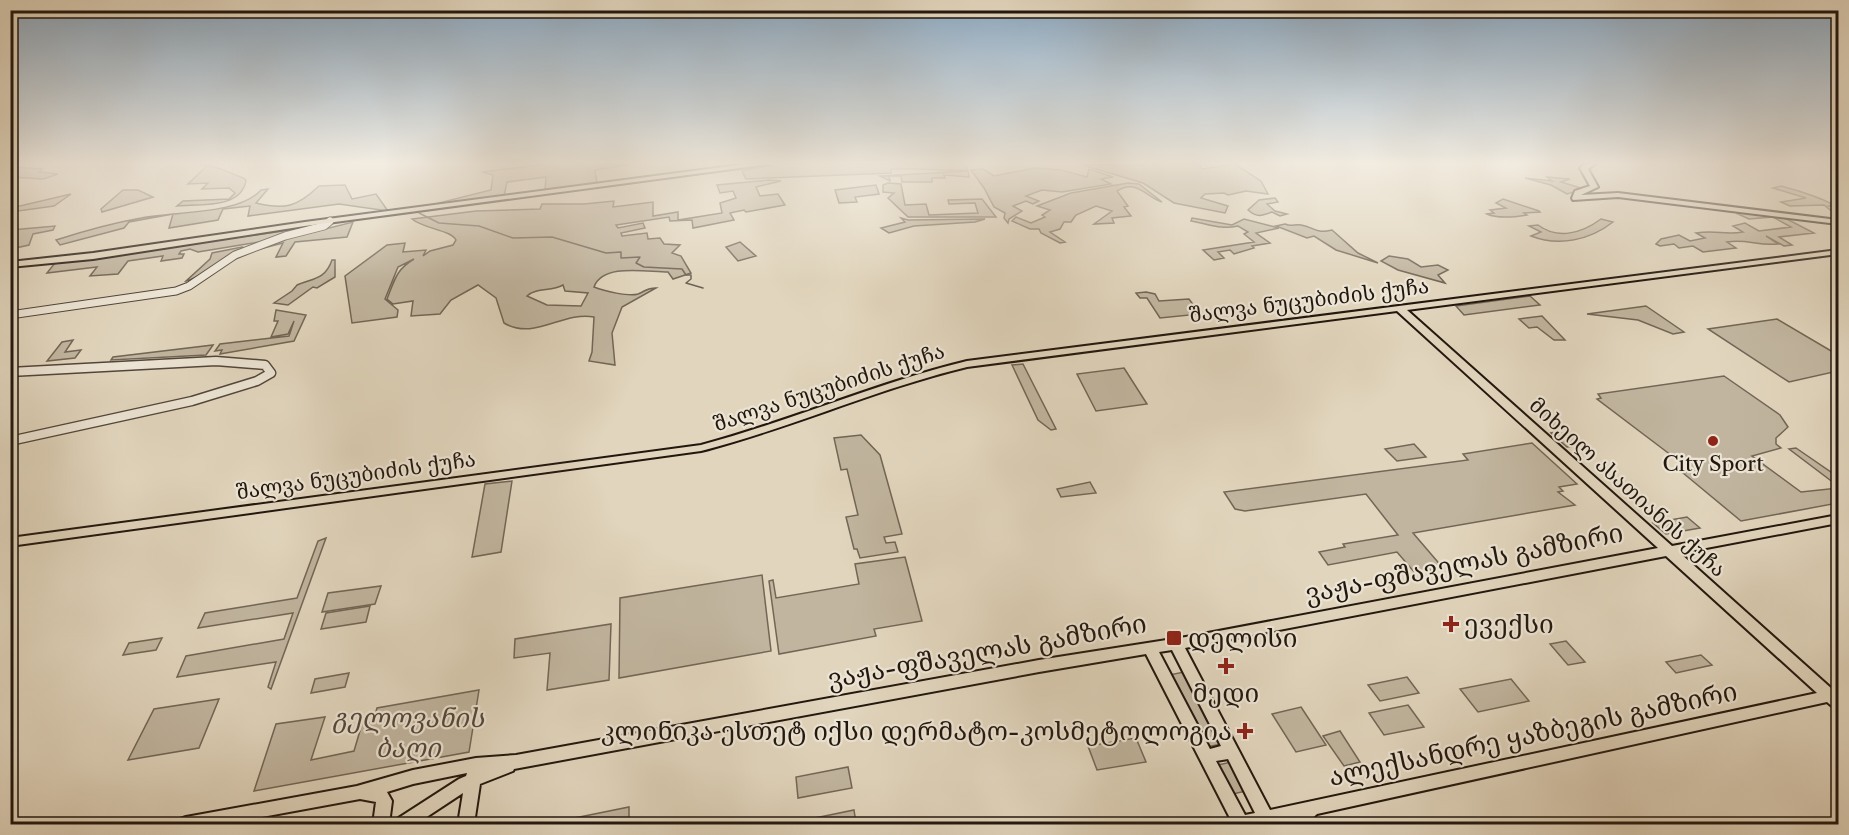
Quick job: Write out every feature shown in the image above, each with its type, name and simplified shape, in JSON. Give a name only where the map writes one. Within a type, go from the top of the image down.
[{"type":"main road","points":[[10,265],[93,256],[470,203]]},
{"type":"main road","points":[[1683,203],[1839,222]]},
{"type":"main road","name":"შალვა ნუცუბიძის ქუჩა","points":[[10,542],[701,448],[788,424],[899,382],[967,364],[1839,252]]},
{"type":"main road","name":"მიხეილ ასათიანის ქუჩა","points":[[1399,308],[1668,551],[1836,698]]},
{"type":"main road","name":"ვაჟა-ფშაველას გამზირი","points":[[475,772],[516,762],[1039,666],[1176,644],[1839,519]]},
{"type":"main road","points":[[1176,644],[1268,821]]},
{"type":"main road","points":[[1150,648],[1240,824]]},
{"type":"main road","name":"ალექსანდრე ყაზბეგის გამზირი","points":[[1240,824],[1268,821],[1314,807],[1836,698]]},
{"type":"main road","points":[[1207,759],[1213,754],[1225,751],[1234,754]]},
{"type":"main road","points":[[186,825],[357,793],[412,777],[475,772]]},
{"type":"main road","points":[[402,825],[475,772]]},
{"type":"main road","points":[[466,825],[475,772]]},
{"type":"main road","points":[[357,793],[380,795],[385,808],[381,825]]},
{"type":"main road","points":[[1295,825],[1314,807]]},
{"type":"street","points":[[10,315],[176,291],[189,286],[235,255],[285,236],[324,226],[330,221]]},
{"type":"street","points":[[10,372],[216,361],[265,365],[271,373],[265,379],[220,393],[10,441]]},
{"type":"green space","points":[[33,203],[58,203],[54,206],[11,212],[11,208]]},
{"type":"green space","points":[[108,203],[133,203],[102,212],[101,209]]},
{"type":"green space","points":[[181,203],[219,203],[208,205],[177,206]]},
{"type":"green space","points":[[240,203],[290,205],[295,203],[382,203],[388,211],[339,204],[248,216],[250,206],[223,209],[218,220],[169,228],[173,214],[205,211]]},
{"type":"green space","points":[[614,203],[613,207],[653,203],[653,216],[678,212],[678,220],[722,213],[720,203],[784,203],[785,205],[730,213],[734,220],[693,228],[692,220],[670,221],[669,217],[616,225],[618,228],[643,223],[645,228],[621,233],[622,236],[647,233],[648,239],[660,238],[664,244],[680,245],[672,253],[681,256],[691,273],[673,279],[668,272],[626,270],[599,279],[594,287],[610,292],[634,295],[656,288],[622,307],[612,333],[615,365],[589,361],[592,352],[594,317],[582,316],[526,329],[515,328],[504,323],[496,298],[478,285],[451,300],[440,314],[411,316],[413,301],[393,304],[387,299],[400,271],[414,259],[398,267],[385,299],[398,310],[397,317],[352,323],[345,276],[387,245],[405,243],[403,252],[426,250],[423,256],[430,251],[453,245],[456,240],[449,234],[412,219],[476,211],[540,209],[542,204]],"holes":[[[563,285],[565,291],[588,293],[581,306],[547,305],[527,296],[535,291]]]},
{"type":"green space","points":[[893,203],[926,204],[929,215],[978,213],[975,203],[949,203],[985,203],[996,217],[908,217]]},
{"type":"green space","points":[[992,203],[1021,203],[1013,206],[1022,211],[1009,219],[1008,223],[1004,218],[1005,213],[994,207]]},
{"type":"green space","points":[[1045,203],[1126,203],[1128,206],[1124,207],[1131,216],[1112,218],[1114,223],[1094,224],[1112,211],[1096,206],[1076,215],[1071,222],[1064,222],[1060,229],[1050,232],[1065,242],[1060,243],[1041,233],[1039,229],[1030,229],[1012,221],[1016,217],[1031,223],[1045,217],[1042,215],[1050,210],[1037,206]]},
{"type":"green space","points":[[1174,203],[1218,203],[1228,206],[1225,213]]},
{"type":"green space","points":[[1256,203],[1273,203],[1267,204],[1275,211],[1287,214],[1280,216],[1272,212],[1260,216],[1248,210]]},
{"type":"green space","points":[[1496,203],[1515,203],[1540,212],[1507,217],[1487,214],[1494,213],[1490,210],[1506,208]]},
{"type":"green space","points":[[1783,203],[1830,203],[1834,205],[1829,206],[1838,209],[1838,213],[1834,213],[1824,205],[1790,206]]},
{"type":"green space","points":[[171,214],[129,222],[124,228],[60,245],[56,240],[130,220]]},
{"type":"green space","points":[[1738,214],[1783,217],[1814,233],[1779,237],[1792,245],[1784,246],[1766,236],[1778,244],[1727,242],[1736,248],[1703,252],[1693,246],[1679,248],[1674,244],[1660,246],[1656,244],[1661,239],[1679,235],[1690,241],[1705,238],[1696,233],[1743,232],[1733,226],[1745,223],[1759,231],[1791,227],[1773,217],[1749,219]]},
{"type":"green space","points":[[901,218],[908,220],[985,219],[975,222],[914,226],[889,233],[881,228],[905,222]]},
{"type":"green space","points":[[1192,218],[1232,225],[1244,219],[1279,228],[1256,233],[1270,243],[1252,246],[1254,248],[1234,254],[1230,250],[1218,252],[1224,258],[1214,260],[1203,250],[1254,242],[1244,234],[1248,232],[1238,226],[1215,226],[1191,221]]},
{"type":"green space","points":[[1601,219],[1613,222],[1594,233],[1574,240],[1552,241],[1531,236],[1541,232],[1529,226],[1538,225],[1554,232],[1570,233],[1586,228]]},
{"type":"green space","points":[[353,222],[347,237],[295,242],[286,256],[276,257],[283,243],[256,250],[224,264],[265,244]]},
{"type":"green space","points":[[1301,225],[1318,231],[1332,230],[1358,253],[1378,263],[1336,250],[1314,236],[1307,238],[1276,226]]},
{"type":"green space","points":[[55,226],[53,230],[33,234],[29,245],[11,249],[11,230]]},
{"type":"green space","points":[[305,228],[259,242],[198,252],[190,249],[181,251],[179,254],[184,254],[182,258],[161,261],[163,256],[128,261],[118,274],[90,276],[97,267],[47,273],[55,263]]},
{"type":"green space","points":[[740,242],[756,256],[738,261],[726,247]]},
{"type":"green space","points":[[244,248],[186,281],[210,259],[212,253]]},
{"type":"green space","points":[[1389,256],[1408,259],[1421,267],[1438,265],[1448,270],[1438,275],[1445,283],[1398,270],[1381,261]]},
{"type":"green space","points":[[332,260],[335,260],[335,277],[317,288],[313,287],[288,305],[274,303],[297,285],[322,275]]},
{"type":"green space","points":[[1136,293],[1155,294],[1159,301],[1189,299],[1200,314],[1160,318],[1147,298],[1140,298]]},
{"type":"green space","points":[[1530,296],[1540,305],[1464,315],[1456,306]]},
{"type":"green space","points":[[1646,306],[1684,332],[1673,334],[1638,320],[1587,314]]},
{"type":"green space","points":[[276,310],[306,315],[294,341],[220,354],[222,350],[215,351],[220,344],[289,336],[294,321],[288,334],[271,337],[278,321],[274,321]]},
{"type":"green space","points":[[1542,316],[1565,340],[1554,340],[1537,327],[1529,328],[1519,319]]},
{"type":"green space","points":[[1777,319],[1838,355],[1838,371],[1789,382],[1708,329]]},
{"type":"green space","points":[[73,340],[65,352],[81,350],[75,358],[47,361],[62,342]]},
{"type":"green space","points":[[213,345],[206,355],[111,360],[113,357]]},
{"type":"green space","points":[[1023,364],[1056,429],[1051,430],[1038,420],[1012,365]]},
{"type":"green space","points":[[1124,368],[1147,404],[1096,411],[1077,374]]},
{"type":"green space","name":"City Sport","points":[[1724,376],[1780,415],[1788,427],[1776,438],[1776,444],[1781,448],[1752,456],[1801,492],[1838,488],[1838,503],[1741,521],[1683,473],[1692,471],[1597,399],[1601,398],[1598,394]]},
{"type":"green space","points":[[1548,413],[1585,445],[1567,447],[1551,433],[1559,431],[1539,414]]},
{"type":"green space","points":[[861,435],[880,455],[902,534],[884,537],[886,543],[895,542],[898,552],[860,558],[857,549],[854,549],[846,517],[858,515],[847,469],[841,470],[834,438]]},
{"type":"green space","points":[[1532,443],[1577,484],[1559,487],[1563,491],[1558,492],[1575,505],[1413,533],[1443,568],[1415,573],[1397,552],[1328,565],[1319,552],[1345,547],[1343,544],[1398,535],[1366,494],[1245,511],[1235,509],[1224,492],[1468,460],[1463,454]]},
{"type":"green space","points":[[1414,444],[1426,457],[1397,461],[1385,449]]},
{"type":"green space","points":[[1796,448],[1838,477],[1838,486],[1789,449]]},
{"type":"green space","points":[[512,481],[501,552],[472,557],[485,484]]},
{"type":"green space","points":[[1090,482],[1096,493],[1061,497],[1057,489]]},
{"type":"green space","points":[[1687,517],[1700,528],[1666,534],[1653,523]]},
{"type":"green space","points":[[326,538],[271,689],[268,687],[276,662],[177,677],[186,656],[284,639],[293,613],[198,628],[205,613],[297,598],[318,541]]},
{"type":"green space","points":[[905,557],[922,621],[874,629],[876,636],[779,654],[769,581],[773,580],[776,598],[859,584],[855,564]]},
{"type":"green space","points":[[762,575],[771,651],[619,678],[620,598]]},
{"type":"green space","points":[[381,586],[375,604],[322,612],[328,593]]},
{"type":"green space","points":[[370,606],[366,622],[321,629],[326,613]]},
{"type":"green space","points":[[611,624],[609,680],[547,690],[550,653],[514,658],[515,639]]},
{"type":"green space","points":[[162,638],[156,650],[123,655],[129,643]]},
{"type":"green space","points":[[1566,641],[1585,662],[1568,665],[1550,644]]},
{"type":"green space","points":[[1701,655],[1712,665],[1676,673],[1666,662]]},
{"type":"green space","points":[[1184,672],[1222,744],[1206,747],[1169,675]]},
{"type":"green space","points":[[349,673],[345,687],[311,693],[315,679]]},
{"type":"green space","points":[[1407,677],[1419,693],[1380,701],[1368,685]]},
{"type":"green space","points":[[1511,679],[1529,701],[1478,712],[1460,689]]},
{"type":"green space","name":"გელოვანის ბაღი","points":[[479,690],[469,752],[254,791],[276,724],[325,717],[311,760],[354,751],[362,724],[373,722],[377,708]]},
{"type":"green space","points":[[219,699],[199,748],[128,760],[154,709]]},
{"type":"green space","points":[[1408,705],[1424,727],[1384,735],[1369,713]]},
{"type":"green space","points":[[1301,707],[1326,745],[1296,752],[1272,714]]},
{"type":"green space","points":[[1340,731],[1360,762],[1344,766],[1323,736]]},
{"type":"green space","points":[[1136,738],[1146,762],[1097,770],[1088,746]]},
{"type":"green space","points":[[1231,762],[1246,791],[1233,794],[1218,765]]},
{"type":"green space","points":[[848,767],[852,788],[798,798],[796,777]]},
{"type":"green space","points":[[629,807],[629,824],[545,824]]},
{"type":"green space","points":[[854,810],[856,823],[872,820],[873,824],[786,824]]},
{"type":"waterway","points":[[419,213],[439,223],[479,226],[513,238],[552,237],[606,253],[621,252],[621,258],[640,257],[636,263],[644,267],[682,269],[686,275],[691,275],[691,279],[686,283],[703,288]]},
{"type":"place","name":"City Sport","points":[[1713,441]]},
{"type":"place","name":"ევექსი","points":[[1451,624]]},
{"type":"place","name":"დელისი","points":[[1174,638]]},
{"type":"place","name":"მედი","points":[[1226,666]]},
{"type":"place","name":"კლინიკა ესთეტ იქსი დერმატო-კოსმეტოლოგია","points":[[1245,731]]}]
